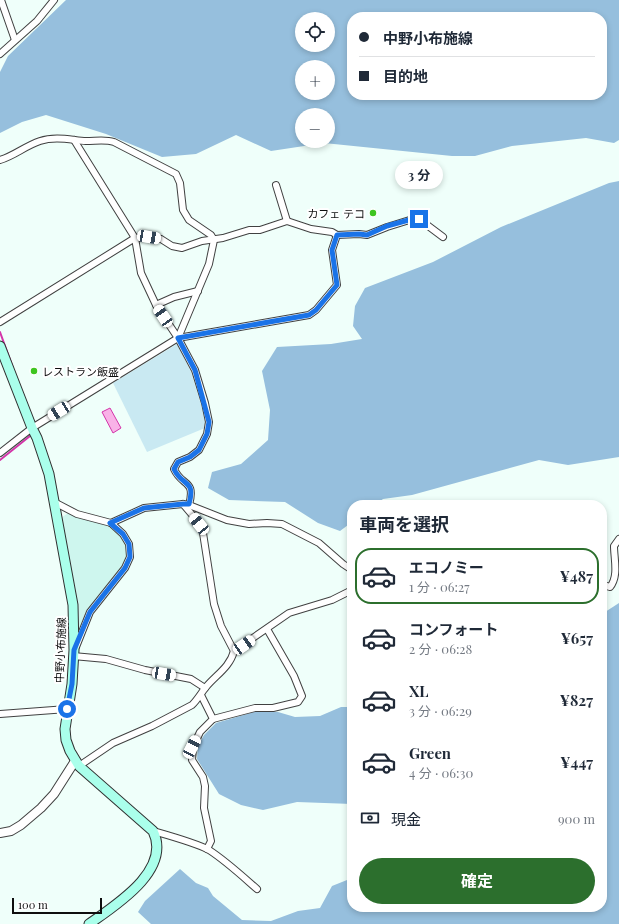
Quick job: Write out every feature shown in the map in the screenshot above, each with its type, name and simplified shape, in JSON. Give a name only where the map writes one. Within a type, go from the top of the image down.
[{"type":"main road","name":"中野小布施線","points":[[0,346],[37,438],[49,474],[73,605],[74,653],[72,684],[65,728],[66,740],[77,763],[153,831]]},
{"type":"main road","points":[[89,924],[133,890],[146,877],[155,860],[158,848],[157,839],[153,831]]},
{"type":"street","points":[[1,0],[15,40]]},
{"type":"street","points":[[0,54],[37,21],[54,0]]},
{"type":"street","points":[[0,160],[8,158],[40,141],[54,138],[74,140],[107,140],[114,142],[176,174],[180,182],[183,210],[189,220],[211,235],[214,240],[208,264],[178,338]]},
{"type":"street","points":[[74,140],[135,238],[141,273],[156,305],[178,338],[195,370],[209,422],[207,434],[199,450],[190,457],[178,462],[174,469],[178,477],[187,482],[191,488],[192,494],[186,504]]},
{"type":"street","points":[[276,185],[287,221]]},
{"type":"street","points":[[0,322],[135,238],[149,237],[161,239],[172,246],[182,248],[249,230],[260,230],[287,221],[311,229],[332,232],[337,235],[367,235],[387,226],[416,218],[443,237]]},
{"type":"street","points":[[1,451],[32,428],[178,338],[309,315],[316,310],[337,285],[332,250],[337,235]]},
{"type":"street","points":[[156,305],[174,297],[198,291]]},
{"type":"street","points":[[54,502],[76,514],[110,523],[123,534],[129,544],[130,557],[125,568],[90,612],[74,653],[191,679],[205,688]]},
{"type":"street","points":[[186,504],[203,533],[214,604],[221,626],[234,651]]},
{"type":"street","points":[[110,523],[144,508],[186,504],[227,520],[249,524],[282,524],[319,543],[347,567]]},
{"type":"street","points":[[607,587],[610,587],[614,583],[616,567],[614,546],[619,539]]},
{"type":"street","points":[[0,833],[11,831],[21,825],[41,808],[54,794],[77,763],[113,743],[152,726],[192,705],[205,688],[221,673],[232,658],[234,651],[289,613],[332,600],[347,592]]},
{"type":"street","points":[[207,849],[211,841],[204,808],[205,786],[203,777],[192,760],[192,747],[200,732],[213,719],[255,708],[273,708],[298,702],[302,696],[294,676],[267,629]]},
{"type":"street","points":[[201,695],[213,719]]},
{"type":"street","points":[[0,714],[67,709]]},
{"type":"street","points":[[153,831],[207,849],[226,862],[257,889]]},
{"type":"shaded area","points":[[66,0],[619,0],[619,140],[614,143],[586,138],[512,146],[475,156],[452,156],[335,144],[335,108],[295,108],[295,147],[271,151],[236,135],[196,154],[162,157],[106,134],[46,115],[22,122],[0,133],[0,72],[8,56]]},
{"type":"shaded area","points":[[619,181],[619,457],[568,465],[539,460],[412,495],[382,500],[347,500],[347,526],[340,531],[318,523],[285,502],[229,500],[208,488],[212,472],[241,464],[268,440],[270,410],[262,371],[277,347],[331,344],[362,339],[353,326],[355,306],[365,288],[433,262],[501,227],[609,183]]},
{"type":"shaded area","points":[[177,344],[191,372],[206,421],[205,428],[147,452],[113,383]]},
{"type":"shaded area","points":[[110,408],[121,428],[113,433],[102,412]]},
{"type":"shaded area","points":[[68,513],[107,526],[121,535],[126,545],[127,556],[123,566],[89,610],[77,635],[61,518]]},
{"type":"shaded area","points":[[619,603],[619,924],[151,924],[138,912],[145,901],[180,869],[196,883],[208,888],[213,896],[242,920],[271,921],[298,911],[320,908],[332,886],[347,880],[347,912],[607,912],[607,611]]},
{"type":"shaded area","points":[[341,707],[347,707],[347,804],[297,802],[263,810],[241,805],[219,794],[197,759],[198,746],[204,735],[216,723],[254,712],[278,712],[295,717],[320,716]]},
{"type":"waterway","points":[[0,332],[13,368]]},
{"type":"waterway","points":[[0,460],[30,436]]},
{"type":"place","name":"カフェ テコ","points":[[373,213]]},
{"type":"place","name":"レストラン飯盛","points":[[34,371]]},
{"type":"route","points":[[67,709],[72,684],[74,650],[90,612],[125,568],[130,557],[129,544],[123,534],[110,523],[144,508],[189,504],[192,494],[191,488],[187,482],[178,477],[174,469],[178,462],[190,457],[199,450],[207,434],[209,422],[195,370],[178,338],[309,315],[316,310],[337,285],[332,257],[332,250],[337,235],[367,235],[387,226],[416,218],[419,219]]}]
